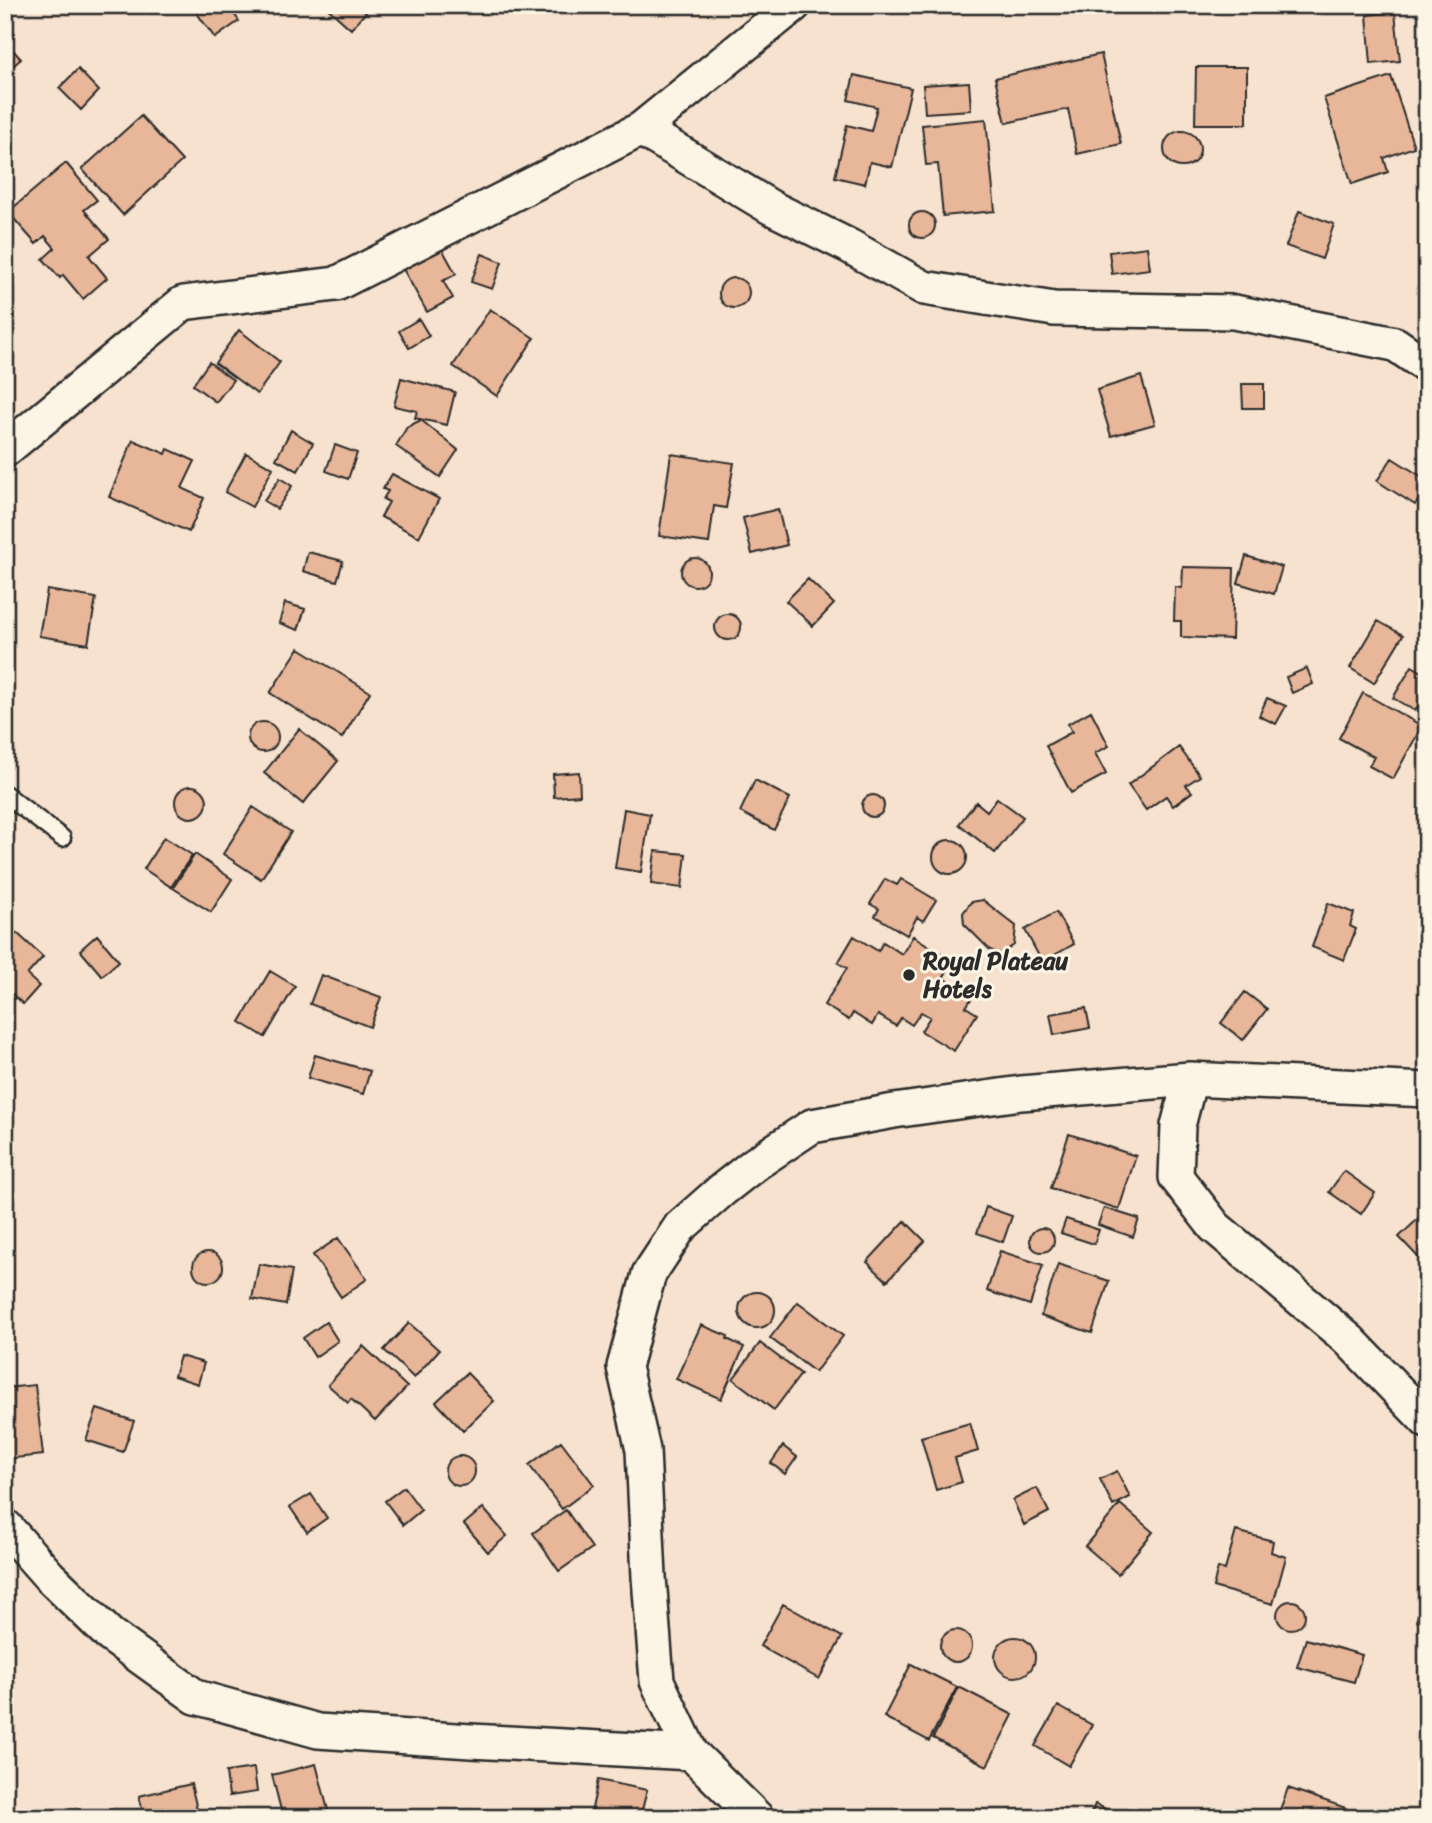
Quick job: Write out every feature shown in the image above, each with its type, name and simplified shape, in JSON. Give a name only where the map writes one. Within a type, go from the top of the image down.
[{"type":"street","points":[[5,450],[183,303],[336,284],[641,129],[794,5]]},
{"type":"street","points":[[641,129],[772,208],[849,246],[924,288],[1054,309],[1234,312],[1395,344],[1427,366]]},
{"type":"street","points":[[1190,1079],[1178,1126],[1177,1178],[1215,1227],[1349,1340],[1427,1421]]},
{"type":"street","points":[[757,1818],[691,1753],[657,1681],[643,1450],[624,1367],[649,1274],[680,1227],[755,1164],[813,1126],[894,1111],[1021,1093],[1190,1079],[1427,1090]]},
{"type":"street","points":[[5,1526],[49,1576],[110,1635],[196,1698],[318,1731],[691,1753]]},
{"type":"lane","points":[[5,794],[62,838]]},
{"type":"building","points":[[191,5],[228,5],[239,21],[215,38]]},
{"type":"building","points":[[324,5],[359,5],[366,12],[351,29]]},
{"type":"building","points":[[1395,12],[1400,61],[1371,64],[1367,15]]},
{"type":"building","points":[[5,41],[21,59],[5,73]]},
{"type":"building","points":[[1101,54],[1121,144],[1077,154],[1068,109],[1006,123],[995,78]]},
{"type":"building","points":[[1196,67],[1247,67],[1247,124],[1195,124]]},
{"type":"building","points":[[78,69],[99,91],[81,110],[59,88]]},
{"type":"building","points":[[854,75],[911,88],[892,167],[870,162],[865,184],[835,177],[847,125],[871,131],[877,107],[848,100]]},
{"type":"building","points":[[1391,76],[1414,147],[1384,158],[1388,172],[1352,184],[1324,98]]},
{"type":"building","points":[[969,82],[971,110],[925,113],[923,85]]},
{"type":"building","points":[[141,116],[182,161],[123,215],[82,169]]},
{"type":"building","points":[[986,119],[995,211],[943,216],[938,164],[926,165],[922,125]]},
{"type":"building","points":[[1182,131],[1195,136],[1200,149],[1195,162],[1182,167],[1169,162],[1164,149],[1169,136]]},
{"type":"building","points":[[66,163],[97,200],[84,210],[109,239],[89,256],[107,278],[83,299],[63,275],[60,278],[43,259],[55,248],[45,236],[36,244],[8,212]]},
{"type":"building","points":[[1299,211],[1334,224],[1322,259],[1286,246]]},
{"type":"building","points":[[922,212],[931,216],[935,225],[931,234],[922,238],[913,234],[909,225],[913,216]]},
{"type":"building","points":[[440,245],[456,274],[443,281],[453,298],[427,312],[402,267]]},
{"type":"building","points":[[1147,247],[1150,269],[1112,274],[1109,252]]},
{"type":"building","points":[[482,254],[502,262],[492,289],[471,282]]},
{"type":"building","points":[[734,278],[745,282],[749,293],[745,304],[734,308],[723,304],[719,293],[723,282]]},
{"type":"building","points":[[490,309],[534,338],[497,396],[453,366]]},
{"type":"building","points":[[419,319],[429,336],[409,348],[399,331]]},
{"type":"building","points":[[239,330],[280,362],[257,394],[215,363]]},
{"type":"building","points":[[209,362],[233,380],[216,402],[193,385]]},
{"type":"building","points":[[1141,376],[1155,424],[1111,436],[1097,390]]},
{"type":"building","points":[[401,378],[455,392],[447,425],[415,418],[417,411],[394,406]]},
{"type":"building","points":[[1242,384],[1264,384],[1264,408],[1243,408]]},
{"type":"building","points":[[421,420],[458,450],[440,477],[396,446],[407,427]]},
{"type":"building","points":[[291,430],[313,443],[298,471],[276,459]]},
{"type":"building","points":[[133,440],[166,454],[168,449],[195,461],[182,488],[204,498],[189,532],[109,497]]},
{"type":"building","points":[[335,445],[357,453],[348,479],[326,471]]},
{"type":"building","points":[[246,453],[273,468],[252,507],[225,492]]},
{"type":"building","points":[[671,454],[734,463],[726,508],[714,506],[709,543],[659,536]]},
{"type":"building","points":[[1392,458],[1427,480],[1427,487],[1415,505],[1377,481]]},
{"type":"building","points":[[392,474],[439,499],[419,537],[381,517],[389,502],[383,499],[388,491],[383,489]]},
{"type":"building","points":[[280,478],[292,486],[277,509],[264,501]]},
{"type":"building","points":[[778,509],[787,545],[752,554],[743,518]]},
{"type":"building","points":[[308,552],[343,561],[337,581],[303,571]]},
{"type":"building","points":[[1246,556],[1282,567],[1274,594],[1238,583]]},
{"type":"building","points":[[695,558],[705,562],[709,572],[705,582],[695,586],[685,582],[681,572],[685,562]]},
{"type":"building","points":[[1183,567],[1234,568],[1232,639],[1181,637],[1181,621],[1174,621],[1175,587],[1182,588]]},
{"type":"building","points":[[808,579],[834,604],[813,626],[786,601]]},
{"type":"building","points":[[47,590],[96,598],[88,644],[39,636]]},
{"type":"building","points":[[285,603],[305,609],[298,630],[279,623]]},
{"type":"building","points":[[728,614],[737,618],[741,627],[737,636],[728,640],[719,636],[715,627],[719,618]]},
{"type":"building","points":[[1378,621],[1403,635],[1374,683],[1350,668]]},
{"type":"building","points":[[299,648],[370,692],[342,738],[270,693]]},
{"type":"building","points":[[1412,666],[1427,675],[1427,691],[1415,711],[1393,698]]},
{"type":"building","points":[[1307,668],[1313,684],[1292,693],[1286,677]]},
{"type":"building","points":[[1363,693],[1422,726],[1393,779],[1369,766],[1374,757],[1339,738]]},
{"type":"building","points":[[1267,698],[1286,706],[1276,724],[1259,716]]},
{"type":"building","points":[[1091,711],[1109,746],[1095,753],[1106,774],[1071,793],[1046,746],[1072,732],[1068,724]]},
{"type":"building","points":[[263,722],[274,726],[278,737],[274,748],[263,752],[252,748],[248,737],[252,726]]},
{"type":"building","points":[[299,729],[338,761],[303,804],[264,773]]},
{"type":"building","points":[[1179,747],[1200,776],[1186,785],[1192,792],[1173,806],[1166,796],[1146,810],[1128,785]]},
{"type":"building","points":[[579,772],[580,795],[554,797],[553,774]]},
{"type":"building","points":[[755,780],[790,798],[774,830],[740,812]]},
{"type":"building","points":[[191,786],[202,791],[207,802],[202,813],[191,818],[180,813],[175,802],[180,791]]},
{"type":"building","points":[[869,795],[877,795],[884,802],[884,810],[877,817],[869,817],[862,810],[862,802]]},
{"type":"building","points":[[997,798],[1023,817],[995,853],[959,824],[976,802],[987,811]]},
{"type":"building","points":[[253,807],[291,832],[261,879],[223,854]]},
{"type":"building","points":[[624,809],[650,814],[641,872],[615,868]]},
{"type":"building","points":[[164,837],[192,855],[171,887],[144,869]]},
{"type":"building","points":[[950,840],[962,845],[967,857],[962,869],[950,874],[938,869],[933,857],[938,845]]},
{"type":"building","points":[[655,851],[686,854],[682,888],[651,884]]},
{"type":"building","points":[[195,854],[232,879],[211,912],[173,888]]},
{"type":"building","points":[[885,879],[897,885],[901,879],[936,900],[923,921],[917,917],[907,935],[875,916],[879,909],[870,904]]},
{"type":"building","points":[[983,900],[1016,926],[1014,945],[1001,954],[990,950],[964,924],[963,913],[971,902]]},
{"type":"building","points":[[1328,903],[1354,913],[1350,926],[1356,929],[1344,960],[1312,947]]},
{"type":"building","points":[[1056,912],[1074,944],[1042,962],[1025,930]]},
{"type":"building","points":[[17,933],[43,957],[27,975],[39,986],[23,1004],[5,988],[5,946]]},
{"type":"building","points":[[97,935],[119,961],[102,976],[80,950]]},
{"type":"building","points":[[854,936],[878,951],[883,942],[902,954],[913,936],[953,961],[943,978],[973,996],[966,1007],[977,1014],[954,1051],[921,1031],[930,1017],[921,1012],[912,1025],[901,1018],[896,1026],[878,1015],[872,1025],[853,1013],[849,1020],[824,1005],[847,968],[838,963]]},
{"type":"building","points":[[270,971],[295,986],[265,1037],[240,1022]]},
{"type":"building","points":[[321,975],[381,997],[370,1027],[310,1004]]},
{"type":"building","points":[[1245,992],[1267,1009],[1243,1040],[1221,1023]]},
{"type":"building","points":[[1086,1008],[1090,1028],[1054,1035],[1050,1014]]},
{"type":"building","points":[[315,1055],[370,1071],[363,1094],[308,1078]]},
{"type":"building","points":[[1069,1134],[1136,1156],[1119,1209],[1051,1188]]},
{"type":"building","points":[[1344,1171],[1375,1193],[1361,1214],[1329,1192]]},
{"type":"building","points":[[986,1207],[1012,1216],[1003,1242],[977,1233]]},
{"type":"building","points":[[1104,1208],[1139,1219],[1133,1237],[1098,1225]]},
{"type":"building","points":[[1421,1216],[1427,1222],[1427,1256],[1424,1253],[1419,1258],[1399,1237]]},
{"type":"building","points":[[1066,1219],[1099,1230],[1094,1244],[1061,1233]]},
{"type":"building","points":[[905,1221],[925,1241],[887,1281],[867,1262]]},
{"type":"building","points":[[1042,1228],[1050,1232],[1054,1240],[1050,1248],[1042,1252],[1034,1248],[1030,1240],[1034,1232]]},
{"type":"building","points":[[338,1238],[367,1279],[341,1297],[313,1255]]},
{"type":"building","points":[[1000,1251],[1043,1265],[1030,1305],[987,1291]]},
{"type":"building","points":[[208,1252],[219,1256],[223,1267],[219,1278],[208,1282],[197,1278],[193,1267],[197,1256]]},
{"type":"building","points":[[259,1264],[292,1270],[286,1305],[252,1299]]},
{"type":"building","points":[[1058,1264],[1109,1281],[1092,1333],[1041,1316]]},
{"type":"building","points":[[757,1292],[770,1297],[775,1310],[770,1323],[757,1328],[744,1323],[739,1310],[744,1297]]},
{"type":"building","points":[[798,1302],[843,1336],[815,1372],[770,1338]]},
{"type":"building","points":[[326,1322],[338,1341],[315,1357],[303,1338]]},
{"type":"building","points":[[409,1323],[439,1350],[414,1378],[384,1350]]},
{"type":"building","points":[[701,1325],[728,1336],[727,1339],[744,1347],[721,1399],[676,1379]]},
{"type":"building","points":[[760,1343],[801,1374],[774,1410],[733,1379]]},
{"type":"building","points":[[363,1346],[407,1387],[375,1421],[351,1399],[348,1403],[328,1385]]},
{"type":"building","points":[[180,1356],[204,1363],[198,1384],[174,1376]]},
{"type":"building","points":[[467,1373],[494,1401],[463,1431],[436,1402]]},
{"type":"building","points":[[35,1385],[43,1455],[5,1459],[5,1388]]},
{"type":"building","points":[[97,1409],[134,1421],[123,1452],[86,1440]]},
{"type":"building","points":[[970,1423],[978,1451],[955,1458],[962,1482],[936,1490],[921,1437]]},
{"type":"building","points":[[561,1441],[594,1485],[562,1509],[529,1465]]},
{"type":"building","points":[[783,1446],[797,1457],[785,1474],[771,1463]]},
{"type":"building","points":[[460,1456],[471,1460],[475,1471],[471,1482],[460,1486],[449,1482],[445,1471],[449,1460]]},
{"type":"building","points":[[1117,1471],[1130,1497],[1113,1506],[1100,1479]]},
{"type":"building","points":[[404,1487],[421,1510],[403,1525],[385,1501]]},
{"type":"building","points":[[1037,1488],[1049,1512],[1024,1525],[1013,1500]]},
{"type":"building","points":[[311,1494],[327,1518],[307,1532],[290,1507]]},
{"type":"building","points":[[1120,1504],[1153,1532],[1118,1574],[1085,1546]]},
{"type":"building","points":[[483,1508],[507,1536],[488,1552],[464,1524]]},
{"type":"building","points":[[566,1510],[592,1548],[559,1571],[533,1533]]},
{"type":"building","points":[[1236,1531],[1273,1541],[1271,1552],[1286,1557],[1273,1604],[1213,1587],[1218,1568],[1225,1570]]},
{"type":"building","points":[[1291,1601],[1301,1605],[1305,1615],[1301,1625],[1291,1629],[1281,1625],[1277,1615],[1281,1605]]},
{"type":"building","points":[[1423,1603],[1427,1604],[1427,1625],[1416,1621]]},
{"type":"building","points":[[783,1604],[842,1637],[819,1679],[760,1646]]},
{"type":"building","points":[[956,1630],[968,1634],[972,1646],[968,1658],[956,1662],[944,1658],[940,1646],[944,1634]]},
{"type":"building","points":[[1015,1637],[1023,1638],[1029,1643],[1034,1649],[1034,1665],[1029,1671],[1023,1676],[1015,1677],[1007,1676],[1001,1671],[996,1665],[995,1657],[996,1649],[1001,1643],[1007,1638]]},
{"type":"building","points":[[1306,1639],[1362,1655],[1354,1682],[1297,1667]]},
{"type":"building","points":[[911,1664],[957,1687],[929,1741],[884,1717]]},
{"type":"building","points":[[959,1687],[1013,1715],[987,1766],[933,1738]]},
{"type":"building","points":[[1058,1706],[1092,1725],[1069,1766],[1035,1746]]},
{"type":"building","points":[[316,1764],[329,1814],[316,1818],[283,1818],[272,1775]]},
{"type":"building","points":[[254,1768],[257,1792],[229,1796],[226,1772]]},
{"type":"building","points":[[598,1780],[647,1790],[640,1818],[590,1818]]},
{"type":"building","points":[[191,1784],[199,1818],[139,1818],[144,1817],[139,1796]]},
{"type":"building","points":[[1288,1788],[1346,1808],[1342,1818],[1277,1818]]},
{"type":"building","points":[[1095,1804],[1125,1818],[1089,1818]]},
{"type":"place","name":"Royal Plateau Hotels","points":[[909,975]]}]
